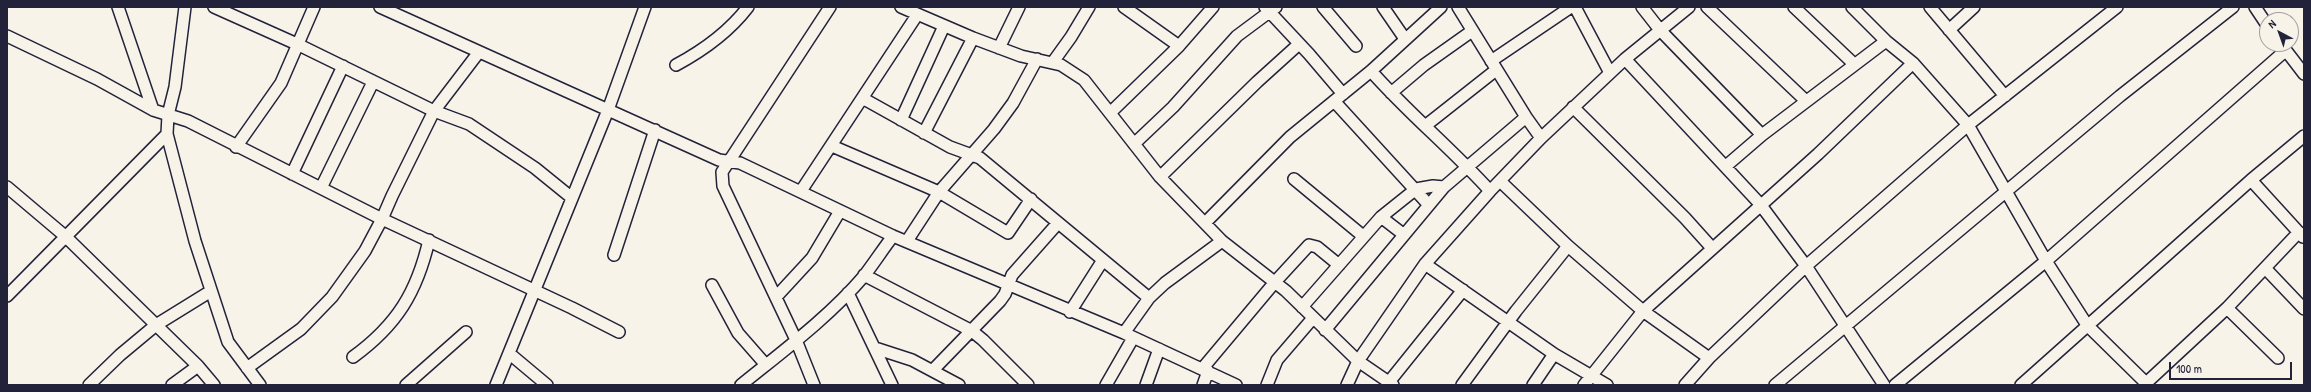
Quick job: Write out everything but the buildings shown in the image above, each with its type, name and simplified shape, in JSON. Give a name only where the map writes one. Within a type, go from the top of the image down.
[{"type":"street","points":[[118,7],[153,110]]},
{"type":"street","points":[[185,7],[175,87],[168,115],[167,134],[195,241],[228,342],[260,385]]},
{"type":"street","points":[[214,7],[343,66],[434,111],[469,124],[536,168],[572,198]]},
{"type":"street","points":[[236,147],[281,83],[314,7]]},
{"type":"street","points":[[380,7],[655,130],[718,160],[740,163],[893,236],[907,240],[1070,312],[1159,349],[1236,385]]},
{"type":"street","points":[[496,385],[510,354],[608,110],[645,7]]},
{"type":"street","points":[[676,66],[703,50],[719,38],[748,7]]},
{"type":"street","points":[[814,385],[796,340],[724,186],[722,172],[830,7]]},
{"type":"street","points":[[901,7],[999,48],[1053,62],[1084,80],[1160,177],[1222,241],[1275,282],[1358,361],[1391,383],[1463,290]]},
{"type":"street","points":[[999,48],[1019,7]]},
{"type":"street","points":[[1053,62],[1072,37],[1089,7]]},
{"type":"street","points":[[1124,7],[1179,46]]},
{"type":"street","points":[[1110,114],[1179,46],[1213,7]]},
{"type":"street","points":[[1323,7],[1356,46]]},
{"type":"street","points":[[1383,7],[1405,39]]},
{"type":"street","points":[[1205,223],[1290,136],[1343,94],[1441,7]]},
{"type":"street","points":[[1458,7],[1493,66],[1541,138]]},
{"type":"street","points":[[1425,126],[1493,66],[1570,7]]},
{"type":"street","points":[[1575,7],[1610,73]]},
{"type":"street","points":[[1642,7],[1660,30],[1762,135]]},
{"type":"street","points":[[1348,385],[1358,361],[1425,264],[1490,191],[1541,138],[1625,58],[1690,7]]},
{"type":"street","points":[[1707,7],[1806,101]]},
{"type":"street","points":[[1794,7],[1854,64]]},
{"type":"street","points":[[1852,7],[1886,40],[1913,63],[1968,125],[2046,261],[2087,325],[2146,384],[2302,235],[2251,180]]},
{"type":"street","points":[[1930,7],[2005,96]]},
{"type":"street","points":[[1949,30],[1974,7]]},
{"type":"street","points":[[1685,385],[1710,358],[1806,266],[1968,125],[2117,7]]},
{"type":"street","points":[[1775,385],[1845,328],[2120,96],[2233,7]]},
{"type":"street","points":[[1134,144],[1173,107],[1237,36],[1270,8],[1343,94]]},
{"type":"street","points":[[801,191],[864,99],[918,15]]},
{"type":"street","points":[[901,120],[944,26]]},
{"type":"street","points":[[1391,93],[1424,65],[1472,31]]},
{"type":"street","points":[[7,36],[97,79],[153,110],[188,121],[236,147],[382,219],[429,240],[619,332]]},
{"type":"street","points":[[924,133],[973,38]]},
{"type":"street","points":[[1726,166],[1762,135],[1886,40]]},
{"type":"street","points":[[1160,177],[1257,82],[1299,44]]},
{"type":"street","points":[[247,368],[301,329],[332,297],[365,251],[434,111],[479,52]]},
{"type":"street","points":[[1895,385],[2046,261],[2277,52]]},
{"type":"street","points":[[2287,52],[2304,74]]},
{"type":"street","points":[[1625,58],[1760,204],[1806,266],[1845,328],[1884,385]]},
{"type":"street","points":[[907,240],[939,192],[1013,103],[1037,59]]},
{"type":"street","points":[[1584,385],[1643,312],[1760,204],[1818,154],[1913,63]]},
{"type":"street","points":[[292,174],[343,66]]},
{"type":"street","points":[[1371,70],[1391,93],[1468,166],[1490,191]]},
{"type":"street","points":[[321,188],[373,82]]},
{"type":"street","points":[[864,99],[924,133],[970,156],[980,158],[1149,298]]},
{"type":"street","points":[[1334,101],[1416,189],[1428,204]]},
{"type":"street","points":[[1573,107],[1680,212],[1712,248]]},
{"type":"street","points":[[1325,330],[1403,234],[1444,187],[1526,117]]},
{"type":"street","points":[[614,255],[655,130]]},
{"type":"street","points":[[7,296],[167,134]]},
{"type":"street","points":[[2021,385],[2251,180],[2304,136]]},
{"type":"street","points":[[832,146],[939,192],[1008,233],[1031,199]]},
{"type":"street","points":[[1294,179],[1363,236]]},
{"type":"street","points":[[1500,181],[1568,246],[1643,312],[1710,358]]},
{"type":"street","points":[[1302,307],[1381,217],[1416,189],[1433,186],[1444,187]]},
{"type":"street","points":[[7,187],[65,236],[198,366],[214,385]]},
{"type":"street","points":[[776,297],[812,258],[840,211]]},
{"type":"street","points":[[1381,217],[1403,234]]},
{"type":"street","points":[[933,370],[1000,301],[1009,285],[1012,275],[1058,223]]},
{"type":"street","points":[[740,385],[796,340],[848,293],[864,275],[893,236]]},
{"type":"street","points":[[353,357],[387,328],[405,306],[418,280],[429,240]]},
{"type":"street","points":[[1106,385],[1128,336],[1149,298],[1165,283],[1222,241]]},
{"type":"street","points":[[1203,385],[1205,370],[1275,282],[1311,244],[1339,265]]},
{"type":"street","points":[[1462,385],[1508,322],[1568,246]]},
{"type":"street","points":[[1070,312],[1103,260]]},
{"type":"street","points":[[1425,264],[1554,354],[1607,385]]},
{"type":"street","points":[[2266,268],[2304,309]]},
{"type":"street","points":[[864,275],[972,331],[1028,385]]},
{"type":"street","points":[[712,285],[738,333],[766,365]]},
{"type":"street","points":[[89,385],[120,355],[156,325],[211,291]]},
{"type":"street","points":[[848,293],[892,385]]},
{"type":"street","points":[[2227,308],[2278,358]]},
{"type":"street","points":[[1267,385],[1277,360],[1313,318]]},
{"type":"street","points":[[406,385],[466,332]]},
{"type":"street","points":[[875,348],[933,370],[959,385]]},
{"type":"street","points":[[1146,385],[1159,349]]},
{"type":"street","points":[[510,354],[547,385]]},
{"type":"street","points":[[1533,385],[1554,354]]},
{"type":"street","points":[[172,385],[198,366]]}]
